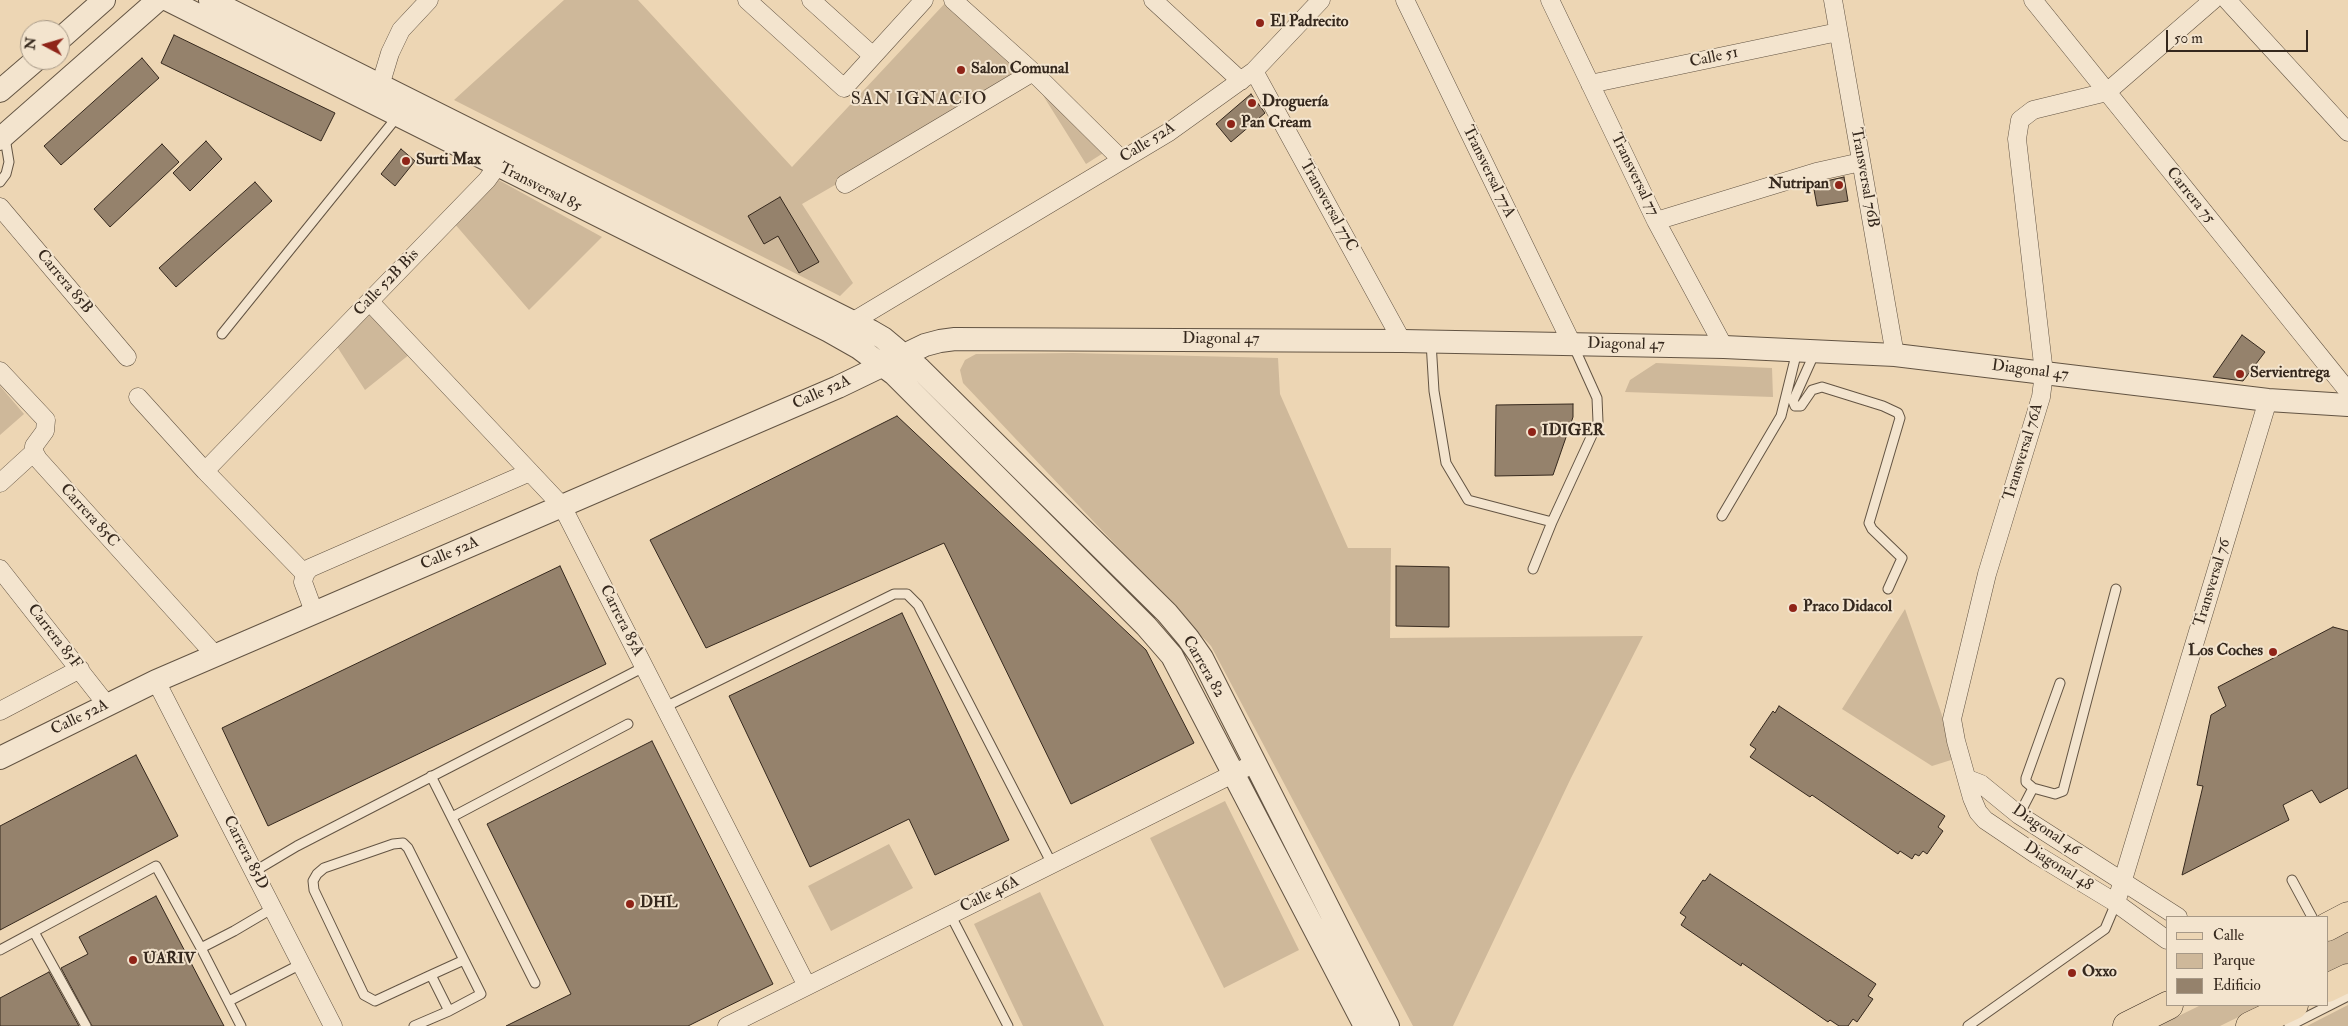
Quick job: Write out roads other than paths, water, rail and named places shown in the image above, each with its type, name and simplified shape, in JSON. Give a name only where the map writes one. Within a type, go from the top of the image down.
[{"type":"main road","points":[[2328,926],[2348,916]]},
{"type":"main road","points":[[2328,988],[2348,978]]},
{"type":"main road","points":[[2127,1026],[2167,1006]]},
{"type":"main road","points":[[2250,1026],[2292,1006]]},
{"type":"street","points":[[70,30],[104,0]]},
{"type":"street","points":[[2,137],[158,0]]},
{"type":"street","name":"Transversal 85","points":[[168,0],[403,108],[852,322],[883,338],[903,355]]},
{"type":"street","name":"Transversal 85","points":[[210,0],[380,86],[403,108],[497,166],[829,331],[883,364]]},
{"type":"street","points":[[380,86],[390,53],[401,30],[429,0]]},
{"type":"street","points":[[747,0],[844,88],[924,0]]},
{"type":"street","points":[[811,0],[872,56]]},
{"type":"street","points":[[952,0],[1033,72],[1122,160]]},
{"type":"street","name":"Transversal 77C","points":[[1153,0],[1248,76],[1402,341]]},
{"type":"street","name":"Transversal 77A","points":[[1404,0],[1572,344]]},
{"type":"street","name":"Transversal 77","points":[[1550,0],[1656,221],[1724,347]]},
{"type":"street","name":"Transversal 76B","points":[[1833,0],[1896,355]]},
{"type":"street","name":"Carrera 75","points":[[2033,0],[2348,391]]},
{"type":"street","points":[[2107,92],[2213,0]]},
{"type":"street","points":[[2228,0],[2348,132]]},
{"type":"street","name":"Calle 52A","points":[[852,322],[1169,132],[1248,76],[1318,1]]},
{"type":"street","name":"Calle 51","points":[[1590,84],[1838,32]]},
{"type":"street","points":[[0,92],[25,70]]},
{"type":"street","points":[[845,184],[1033,72]]},
{"type":"street","name":"Transversal 76A","points":[[1968,779],[1956,741],[1952,720],[1987,574],[2041,397],[2044,373],[2017,139],[2020,120],[2033,110],[2107,92]]},
{"type":"street","points":[[1656,221],[1816,172],[1862,162]]},
{"type":"street","name":"Calle 52B Bis","points":[[205,471],[246,431],[275,398],[487,180],[497,166]]},
{"type":"street","name":"Carrera 85B","points":[[0,207],[127,357]]},
{"type":"street","name":"Carrera 85A","points":[[370,302],[562,506],[807,986]]},
{"type":"street","name":"Diagonal 47","points":[[903,355],[925,345],[955,339],[1432,341],[1724,347],[1896,355],[2268,400],[2348,405]]},
{"type":"street","name":"Calle 52A","points":[[0,758],[156,681],[838,387],[903,355]]},
{"type":"street","name":"Carrera 82","points":[[903,355],[942,389],[1167,613],[1202,658],[1388,1026]]},
{"type":"street","name":"Carrera 82","points":[[883,364],[916,394],[1157,638],[1172,656],[1365,1026]]},
{"type":"street","points":[[0,371],[46,420],[45,431],[34,446],[34,452],[0,483]]},
{"type":"street","points":[[138,397],[205,471],[305,574]]},
{"type":"street","name":"Transversal 76","points":[[2116,903],[2124,882],[2268,400]]},
{"type":"street","name":"Carrera 85C","points":[[34,452],[215,655]]},
{"type":"street","points":[[314,612],[303,582],[305,574],[310,568],[530,472]]},
{"type":"street","name":"Carrera 85F","points":[[0,569],[107,705]]},
{"type":"street","points":[[0,710],[80,669]]},
{"type":"street","name":"Carrera 85D","points":[[156,681],[333,1026]]},
{"type":"street","name":"Calle 46A","points":[[726,1026],[1254,764]]},
{"type":"street","name":"Diagonal 46","points":[[1968,779],[1980,784],[2019,815],[2124,882]]},
{"type":"street","name":"Diagonal 48","points":[[1968,779],[1972,798],[1978,812],[1985,820],[2037,855],[2116,903],[2166,939]]},
{"type":"street","points":[[2037,855],[2048,834]]},
{"type":"street","points":[[2124,882],[2176,916]]},
{"type":"lane","points":[[222,334],[403,108]]},
{"type":"lane","points":[[0,182],[6,174],[9,162],[2,137]]},
{"type":"lane","points":[[1432,341],[1434,391],[1446,463],[1468,500],[1552,522]]},
{"type":"lane","points":[[1533,569],[1552,522],[1598,422],[1597,398],[1572,344]]},
{"type":"lane","points":[[1722,516],[1781,416],[1806,351]]},
{"type":"lane","points":[[1806,351],[1793,401],[1795,406],[1801,406],[1812,390],[1822,387],[1883,406],[1898,413],[1900,418],[1869,523],[1872,529],[1902,558],[1888,589]]},
{"type":"lane","points":[[2060,683],[2026,778],[2026,782],[2033,788],[2055,794],[2063,791],[2116,589]]},
{"type":"lane","points":[[664,707],[894,594],[907,594],[918,605],[1052,864]]},
{"type":"lane","points":[[255,871],[297,846],[644,667]]},
{"type":"lane","points":[[452,818],[628,724]]},
{"type":"lane","points":[[431,776],[535,983]]},
{"type":"lane","points":[[2019,815],[2033,788]]},
{"type":"lane","points":[[414,1026],[449,1011],[481,994],[464,960],[408,848],[403,844],[394,844],[324,868],[317,874],[313,881],[314,890],[364,995],[375,1001],[464,960]]},
{"type":"lane","points":[[0,950],[156,866],[241,1026]]},
{"type":"lane","points":[[2292,880],[2311,916]]},
{"type":"lane","points":[[1968,1026],[2106,930],[2116,903]]},
{"type":"lane","points":[[201,948],[234,932],[273,908]]},
{"type":"lane","points":[[950,914],[1008,1026]]},
{"type":"lane","points":[[34,932],[86,1026]]},
{"type":"lane","points":[[229,1001],[302,964]]},
{"type":"lane","points":[[431,975],[449,1011]]},
{"type":"lane","points":[[2289,1026],[2348,996]]},
{"type":"place","name":"El Padrecito","points":[[1260,23]]},
{"type":"place","name":"Salon Comunal","points":[[961,70]]},
{"type":"place","name":"Droguería","points":[[1252,103]]},
{"type":"place","name":"Pan Cream","points":[[1231,124]]},
{"type":"place","name":"Surti Max","points":[[406,161]]},
{"type":"place","name":"Nutripan","points":[[1839,185]]},
{"type":"place","name":"Servientrega","points":[[2240,374]]},
{"type":"place","name":"IDIGER","points":[[1532,432]]},
{"type":"place","name":"Praco Didacol","points":[[1793,608]]},
{"type":"place","name":"Los Coches","points":[[2273,652]]},
{"type":"place","name":"DHL","points":[[630,904]]},
{"type":"place","name":"UARIV","points":[[133,960]]},
{"type":"place","name":"Oxxo","points":[[2072,973]]},
{"type":"district","name":"SAN IGNACIO","points":[[919,100]]}]
